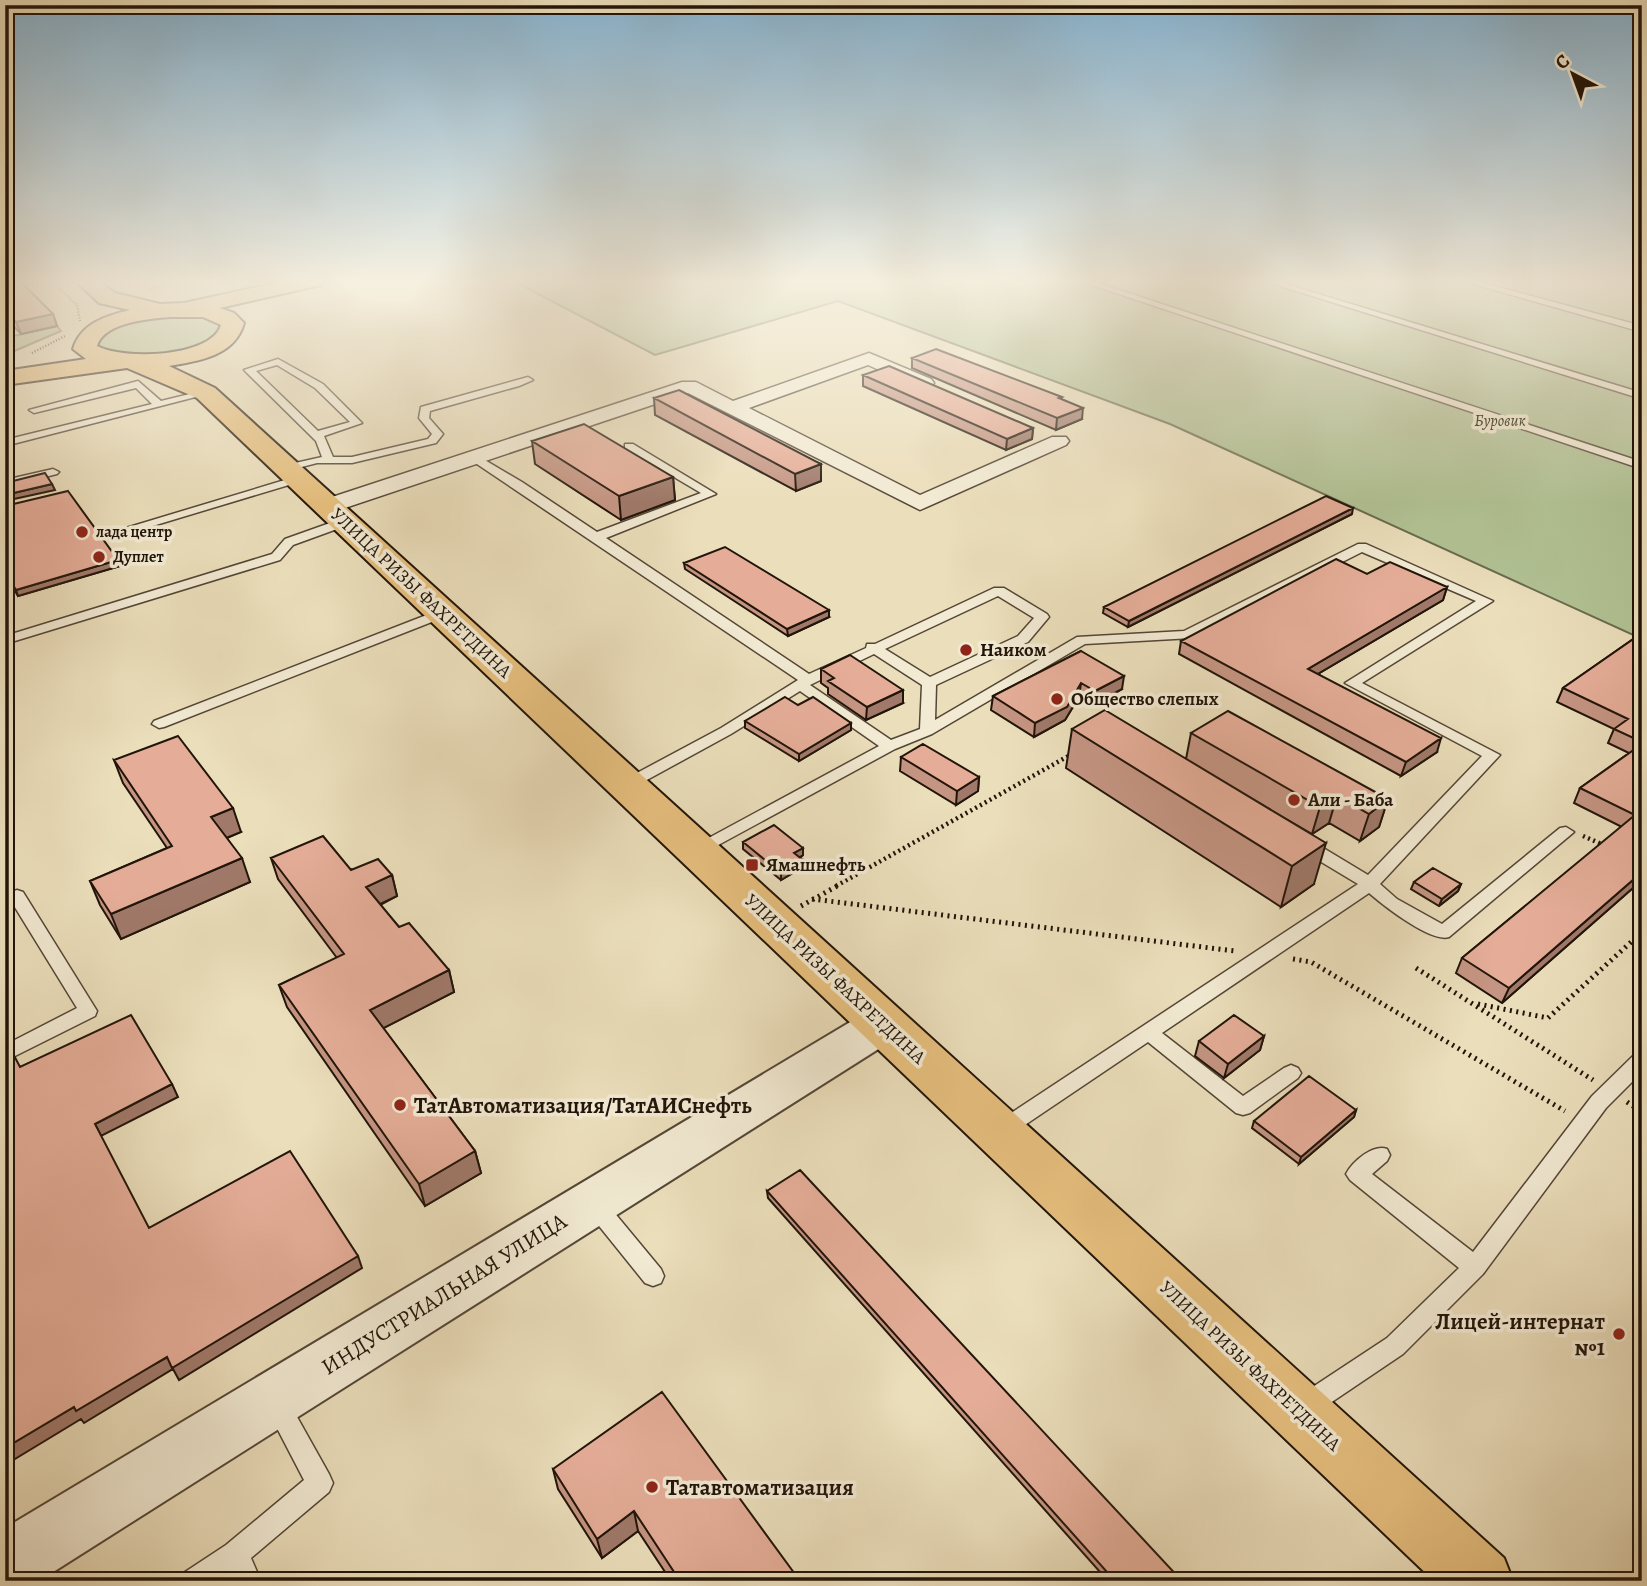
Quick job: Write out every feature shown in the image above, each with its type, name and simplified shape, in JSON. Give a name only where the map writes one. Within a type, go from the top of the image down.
[{"type":"main road","points":[[5,377],[57,355]]},
{"type":"main road","name":"УЛИЦА РИЗЫ ФАХРЕТДИНА","points":[[92,355],[162,372],[183,394],[292,474],[1481,1581]]},
{"type":"main road","points":[[5,377],[186,355]]},
{"type":"main road","points":[[183,394],[208,355]]},
{"type":"street","points":[[731,408],[869,359],[945,392]]},
{"type":"street","points":[[336,514],[474,458],[689,386],[920,503],[1059,441],[1034,430]]},
{"type":"street","name":"ИНДУСТРИАЛЬНАЯ УЛИЦА","points":[[5,1565],[883,1024]]},
{"type":"lane","points":[[1307,355],[1642,466]]},
{"type":"lane","points":[[1509,355],[1642,396]]},
{"type":"lane","points":[[317,435],[357,422],[319,386],[278,362],[249,370],[317,435],[329,460]]},
{"type":"lane","points":[[122,531],[292,474],[317,460],[352,460],[432,441],[438,434],[424,418],[425,409],[442,401],[500,390],[528,380]]},
{"type":"lane","points":[[34,410],[138,384],[183,394]]},
{"type":"lane","points":[[5,443],[183,394]]},
{"type":"lane","points":[[596,537],[710,494],[629,446]]},
{"type":"lane","points":[[474,458],[596,537],[804,682],[890,746]]},
{"type":"lane","points":[[5,484],[53,472]]},
{"type":"lane","points":[[5,640],[276,557],[289,542],[336,514]]},
{"type":"lane","points":[[698,851],[890,746],[927,731],[1082,640],[1187,635],[1362,547],[1486,601],[1352,683],[1492,755],[1370,884],[998,1132]]},
{"type":"lane","points":[[628,785],[726,731],[804,682],[872,648],[999,592],[1042,617],[1023,639],[929,683]]},
{"type":"lane","points":[[159,724],[442,613]]},
{"type":"lane","points":[[872,648],[929,683]]},
{"type":"lane","points":[[927,731],[929,683]]},
{"type":"lane","points":[[1288,834],[1370,884],[1391,903],[1443,933],[1566,832]]},
{"type":"lane","points":[[5,1054],[88,1011],[17,896]]},
{"type":"lane","points":[[1148,1032],[1243,1107],[1291,1073]]},
{"type":"lane","points":[[1297,1410],[1395,1346],[1475,1267],[1610,1091],[1642,1059]]},
{"type":"lane","points":[[1380,1155],[1357,1174],[1475,1267]]},
{"type":"lane","points":[[593,1202],[653,1276]]},
{"type":"lane","points":[[194,1581],[235,1554],[320,1483],[274,1399]]},
{"type":"lane","points":[[235,1554],[248,1581]]},
{"type":"path","points":[[773,921],[1078,751]]},
{"type":"path","points":[[1566,832],[1588,837],[1609,848]]},
{"type":"path","points":[[1473,1004],[1548,1018],[1642,932]]},
{"type":"path","points":[[1416,968],[1642,1112]]},
{"type":"green space","name":"Буровик","points":[[984,355],[1642,355],[1642,639],[1170,424]]},
{"type":"building","points":[[920,355],[952,355],[1062,397],[1059,398],[1083,408],[1057,418],[912,358]]},
{"type":"building","points":[[889,366],[1033,428],[1007,439],[863,375]]},
{"type":"building","points":[[679,390],[821,464],[795,474],[654,398]]},
{"type":"building","points":[[584,424],[673,477],[619,496],[532,441]]},
{"type":"building","points":[[45,473],[52,484],[5,495],[5,483]]},
{"type":"building","points":[[68,491],[118,560],[16,590],[5,572],[5,569],[11,568],[5,559],[5,506]]},
{"type":"building","points":[[1326,496],[1353,508],[1129,621],[1104,607]]},
{"type":"building","points":[[725,547],[829,610],[787,629],[684,563]]},
{"type":"building","points":[[1336,559],[1367,574],[1390,562],[1447,587],[1308,669],[1441,738],[1406,762],[1181,641]]},
{"type":"building","points":[[1642,633],[1642,742],[1614,729],[1628,719],[1563,688]]},
{"type":"building","points":[[1081,651],[1124,676],[1095,691],[1081,683],[1067,707],[1035,723],[993,696]]},
{"type":"building","points":[[850,655],[903,690],[867,707],[828,681],[834,678],[821,669]]},
{"type":"building","points":[[785,697],[798,705],[813,697],[851,723],[799,754],[745,721]]},
{"type":"building","points":[[1105,710],[1326,843],[1292,866],[1072,729]]},
{"type":"building","points":[[1228,711],[1388,799],[1369,814],[1337,796],[1320,807],[1191,733]]},
{"type":"building","points":[[178,736],[233,808],[211,817],[242,858],[111,914],[90,881],[172,846],[114,760]]},
{"type":"building","points":[[923,744],[979,777],[957,791],[901,757]]},
{"type":"building","points":[[1642,744],[1642,872],[1509,988],[1462,958],[1635,815],[1580,788]]},
{"type":"building","points":[[774,825],[803,848],[794,853],[803,860],[781,873],[743,842]]},
{"type":"building","points":[[323,836],[351,870],[378,859],[392,875],[366,887],[399,927],[409,923],[449,970],[370,1010],[475,1151],[419,1184],[279,985],[344,954],[271,858]]},
{"type":"building","points":[[1433,868],[1461,884],[1442,899],[1414,882]]},
{"type":"building","points":[[131,1015],[172,1084],[95,1124],[149,1228],[290,1151],[358,1256],[172,1368],[167,1357],[76,1411],[74,1407],[5,1448],[5,1047],[9,1046],[20,1067]]},
{"type":"building","points":[[1234,1015],[1264,1036],[1228,1064],[1199,1041]]},
{"type":"building","points":[[1309,1076],[1356,1110],[1301,1157],[1254,1121]]},
{"type":"building","points":[[800,1170],[1182,1581],[1115,1581],[767,1191]]},
{"type":"building","points":[[662,1392],[800,1581],[680,1581],[634,1511],[597,1539],[553,1469]]},
{"type":"place","name":"лада центр","points":[[82,532]]},
{"type":"place","name":"Дуплет","points":[[99,557]]},
{"type":"place","name":"Наиком","points":[[966,650]]},
{"type":"place","name":"Общество слепых","points":[[1057,699]]},
{"type":"place","name":"Али - Баба","points":[[1294,800]]},
{"type":"place","name":"Ямашнефть","points":[[752,865]]},
{"type":"place","name":"ТатАвтоматизация/ТатАИСнефть","points":[[400,1105]]},
{"type":"place","name":"Лицей-интернат №1","points":[[1619,1334]]},
{"type":"place","name":"Татавтоматизация","points":[[652,1487]]}]
